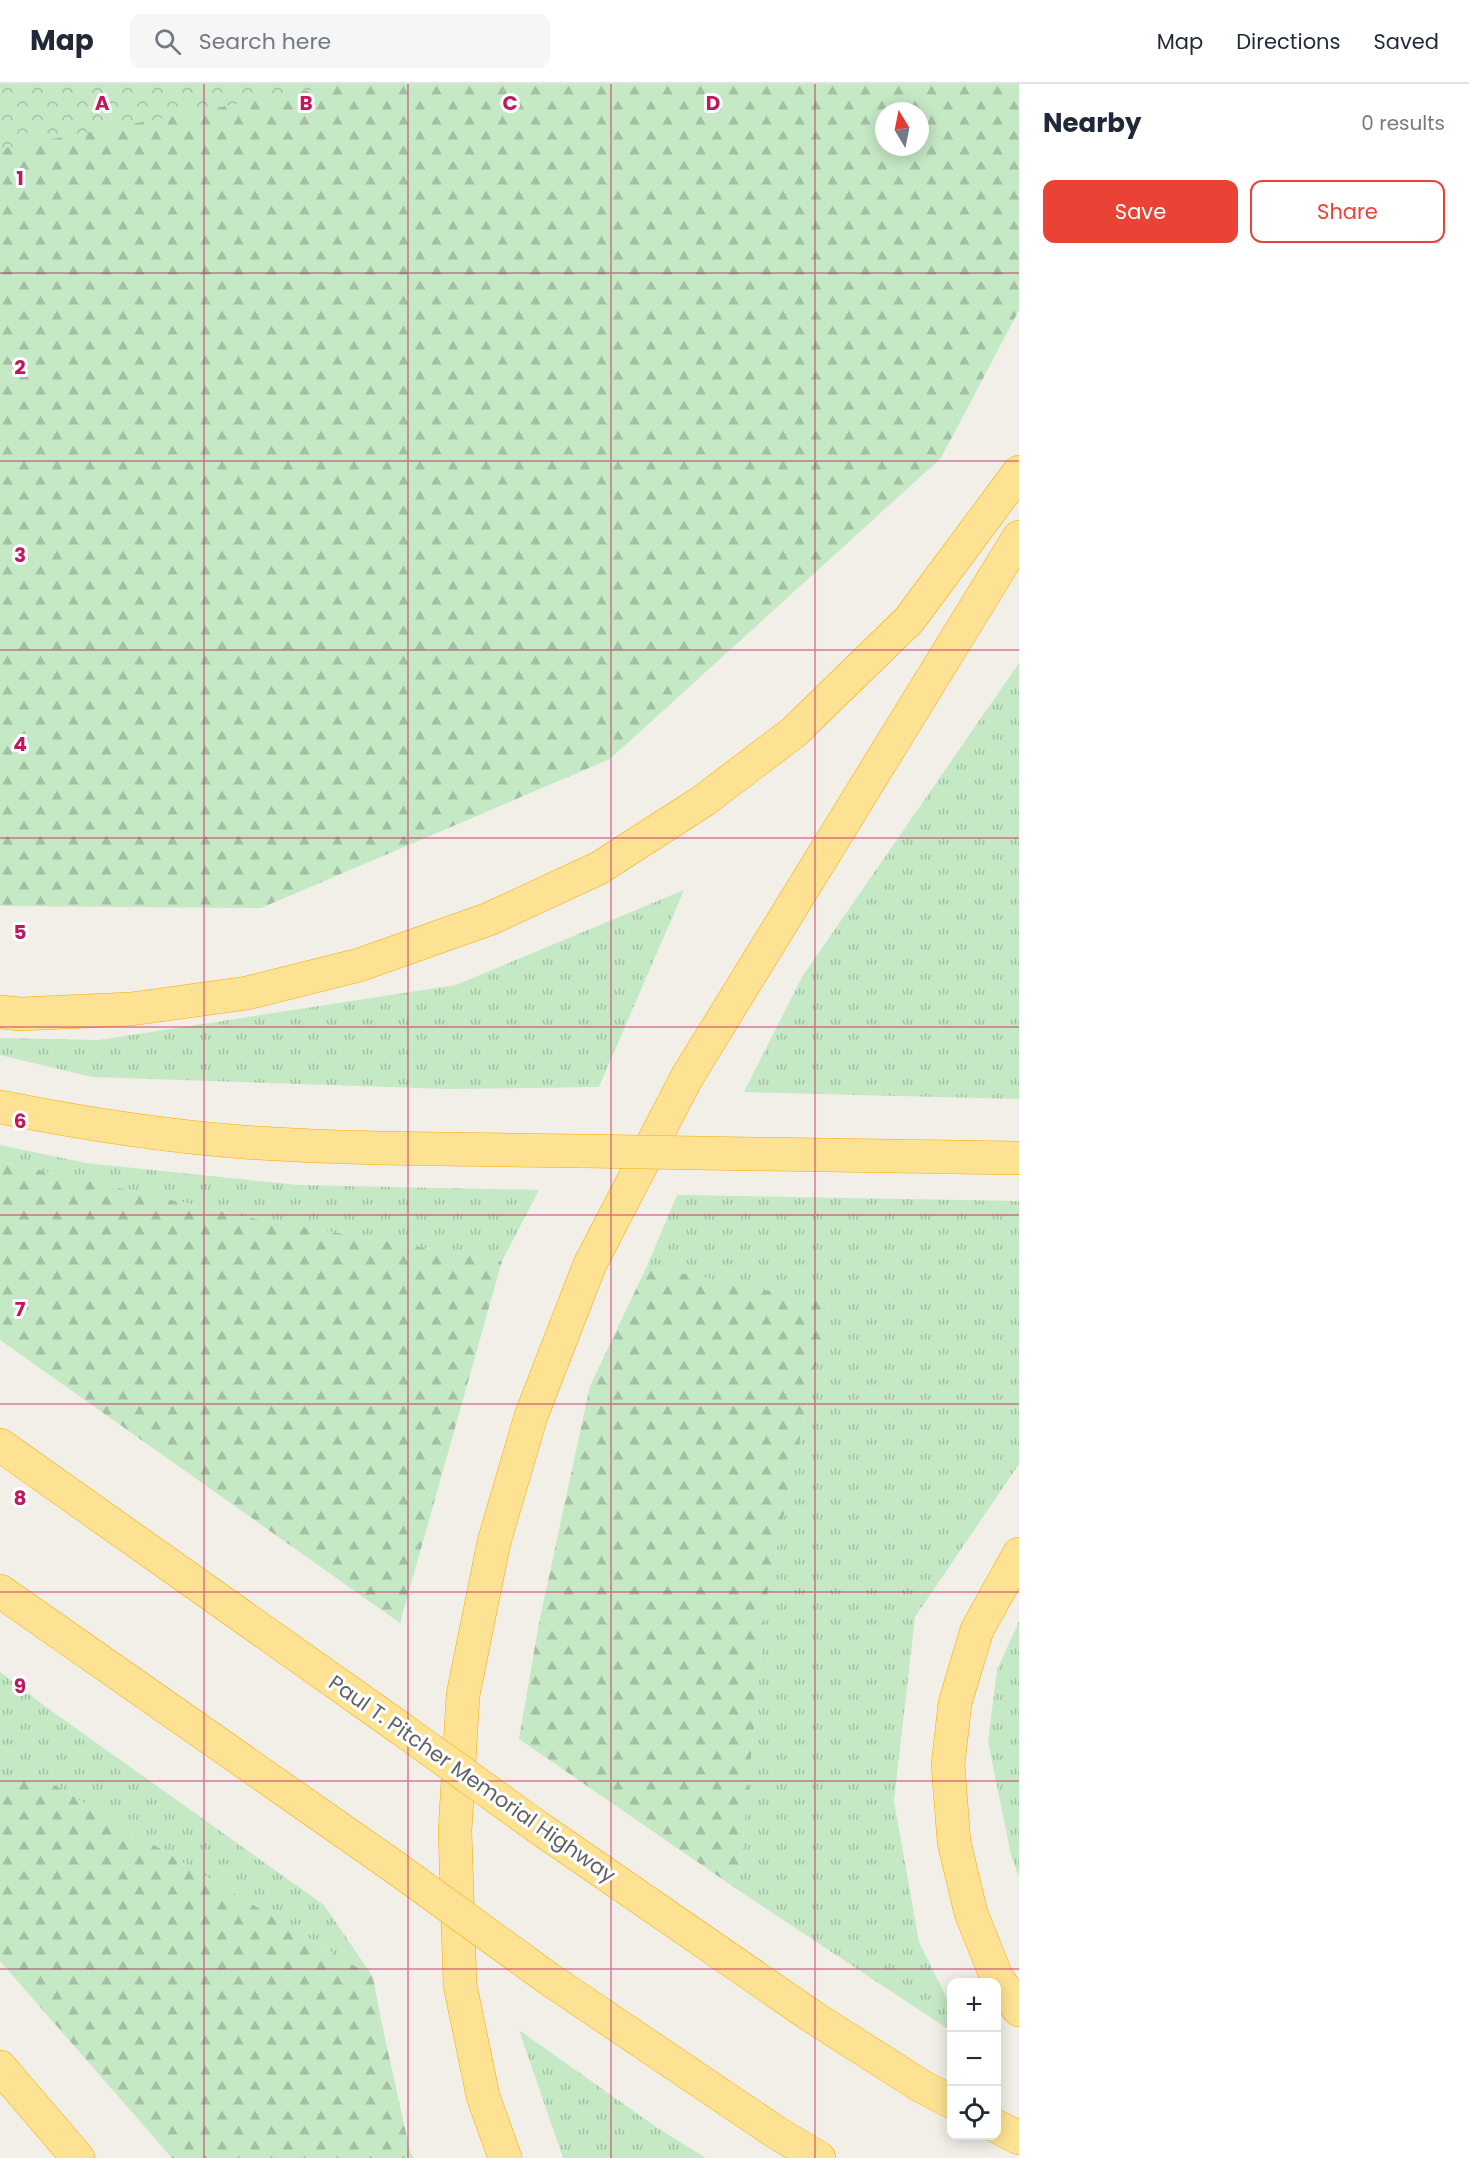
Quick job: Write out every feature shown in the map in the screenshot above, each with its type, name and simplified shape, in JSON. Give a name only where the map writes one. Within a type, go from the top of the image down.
[{"type":"highway","points":[[0,1012],[20,1014],[131,1009],[247,993],[359,965],[489,919],[598,868],[703,801],[794,732],[909,620],[1019,472]]},
{"type":"highway","points":[[505,2158],[483,2096],[460,1984],[455,1831],[463,1695],[494,1542],[531,1416],[590,1264],[687,1077],[1019,537]]},
{"type":"highway","points":[[0,1107],[72,1121],[242,1142],[373,1147],[1019,1158]]},
{"type":"highway","name":"Paul T. Pitcher Memorial Highway","points":[[0,1445],[539,1828],[813,2017],[921,2086],[947,2100]]},
{"type":"highway","points":[[1019,1554],[976,1630],[955,1703],[948,1765],[954,1842],[971,1913],[998,1978],[1019,2010]]},
{"type":"highway","points":[[0,1591],[396,1868],[549,1979],[777,2133],[819,2158]]},
{"type":"highway","points":[[0,2067],[78,2158]]},
{"type":"highway","points":[[1001,2129],[1019,2138]]},
{"type":"green space","points":[[0,84],[1019,84],[1019,310],[941,458],[610,759],[261,908],[0,906]]},
{"type":"green space","points":[[0,84],[342,84],[0,149]]},
{"type":"green space","points":[[1019,663],[1019,1099],[744,1092],[802,977]]},
{"type":"green space","points":[[684,890],[599,1087],[449,1089],[92,1077],[0,1055],[0,1038],[99,1040],[456,985]]},
{"type":"green space","points":[[0,1145],[86,1163],[298,1185],[539,1190],[502,1261],[251,1218],[0,1161]]},
{"type":"green space","points":[[0,1161],[251,1218],[502,1261],[400,1623],[0,1340]]},
{"type":"green space","points":[[677,1195],[1019,1201],[1019,1464],[915,1617],[894,1801],[919,1942],[947,1999],[947,2028],[738,1890],[767,1594],[829,1303],[647,1266]]},
{"type":"green space","points":[[647,1266],[829,1303],[767,1594],[738,1890],[519,1739],[539,1623],[590,1386]]},
{"type":"green space","points":[[1019,1621],[1019,1877],[1011,1855],[988,1741],[997,1670]]},
{"type":"green space","points":[[0,1672],[324,1905],[373,1977],[38,1775],[0,1774]]},
{"type":"green space","points":[[0,1774],[38,1775],[373,1977],[410,2151],[414,2158],[172,2158],[0,1961]]},
{"type":"green space","points":[[519,2030],[656,2127],[706,2158],[563,2158]]}]
